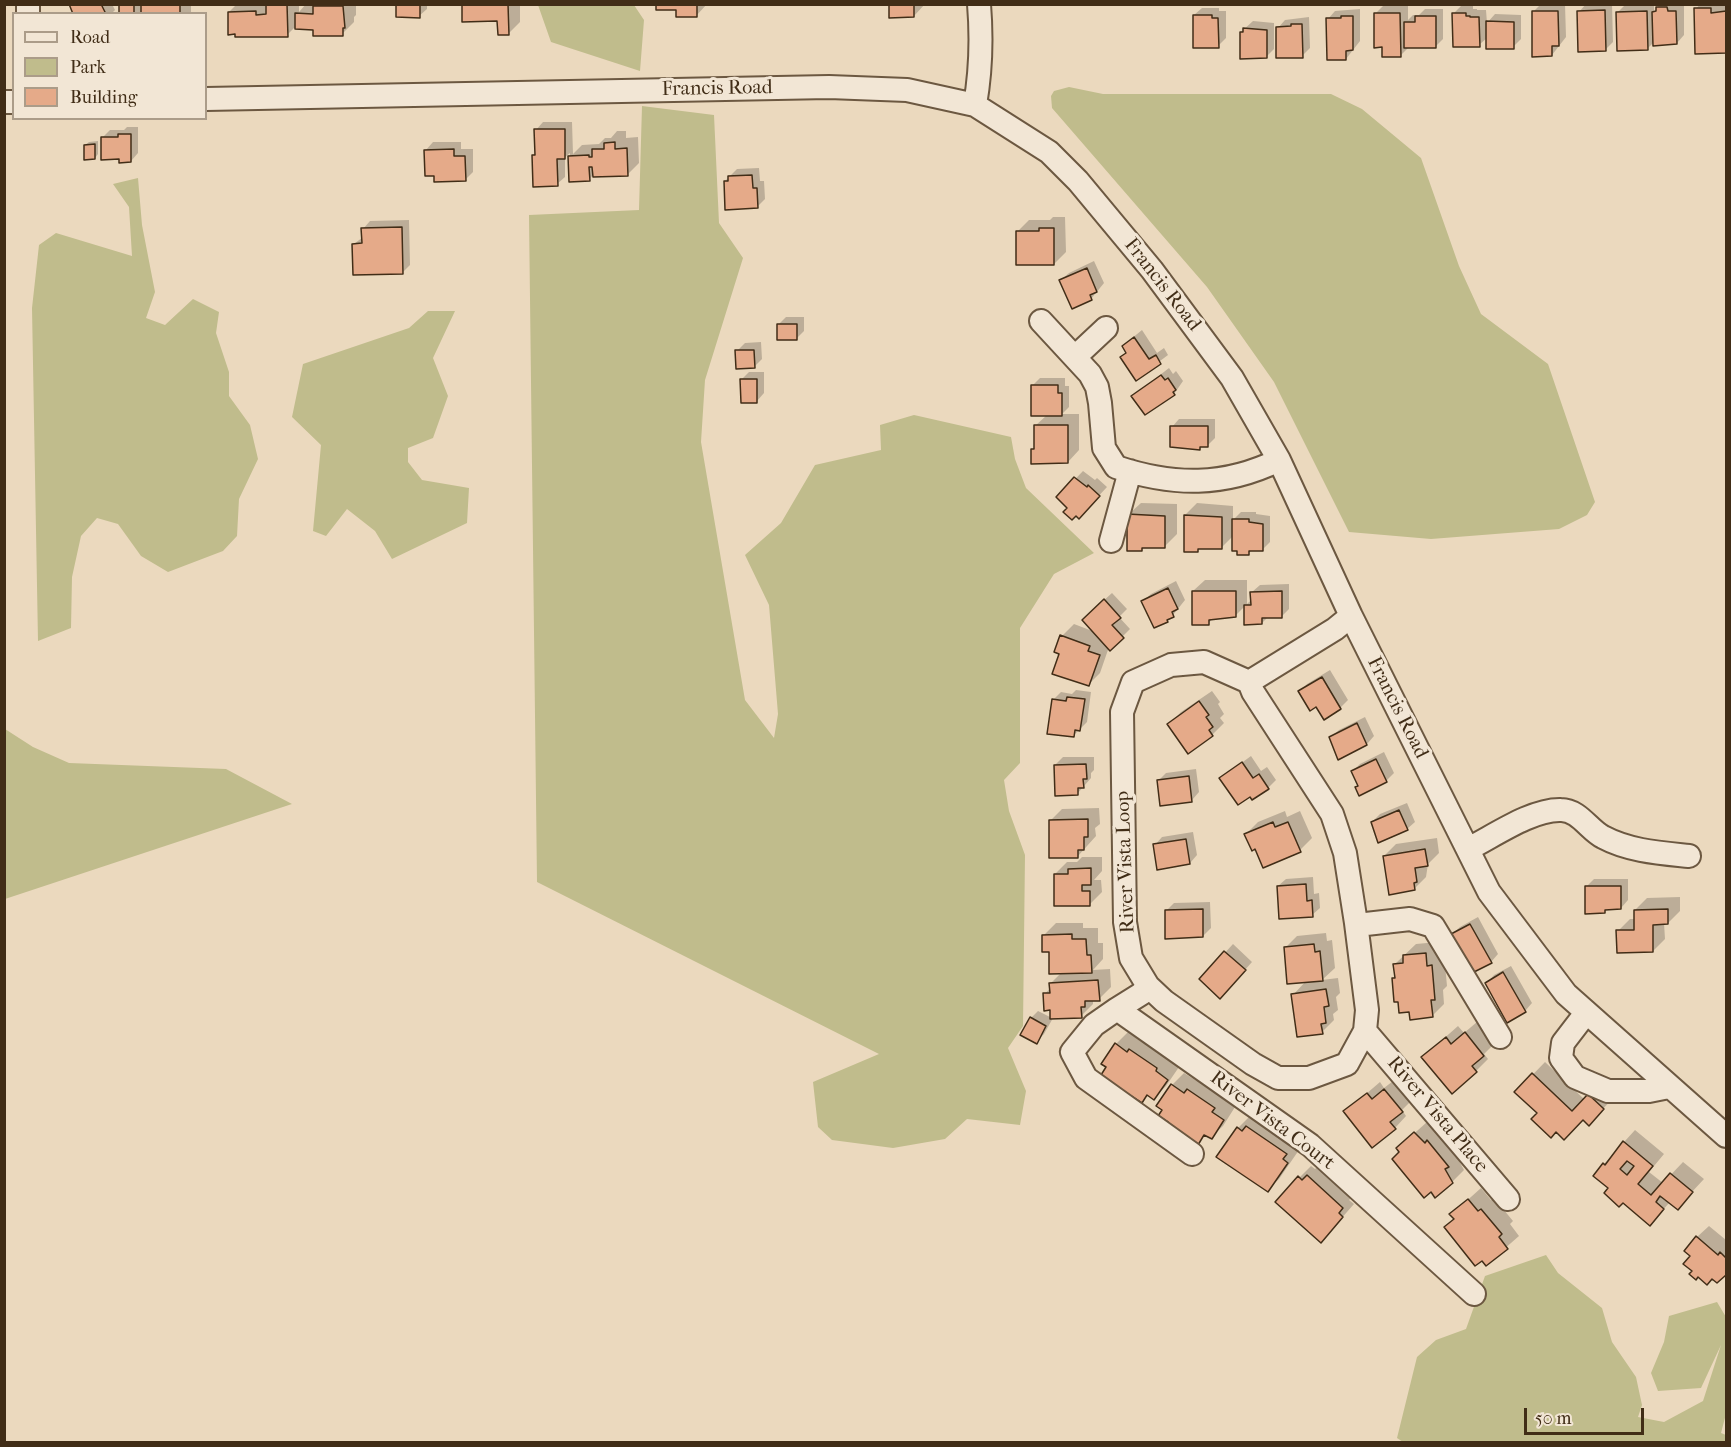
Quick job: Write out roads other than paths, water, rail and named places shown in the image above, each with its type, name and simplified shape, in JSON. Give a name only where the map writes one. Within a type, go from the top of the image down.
[{"type":"street","points":[[975,105],[981,75],[982,41],[979,4]]},
{"type":"street","name":"Francis Road","points":[[207,99],[829,87],[907,90],[975,105],[1049,152],[1078,181],[1152,270],[1232,378],[1278,460],[1351,616],[1489,892],[1566,994],[1726,1136]]},
{"type":"street","points":[[1041,321],[1090,374],[1100,403],[1104,448],[1123,469],[1171,481],[1214,481],[1256,471],[1278,460]]},
{"type":"street","points":[[1075,357],[1107,328]]},
{"type":"street","points":[[1110,541],[1123,469]]},
{"type":"street","points":[[1249,682],[1335,629],[1351,616]]},
{"type":"street","name":"River Vista Loop","points":[[1204,662],[1249,682],[1252,692],[1332,814],[1345,853],[1356,923],[1367,1010],[1365,1031],[1347,1064],[1309,1078],[1278,1078],[1253,1064],[1148,986],[1131,958],[1125,922],[1122,712],[1133,682],[1171,665],[1204,662]]},
{"type":"street","points":[[1468,849],[1538,814],[1564,809],[1585,821],[1602,837],[1639,850],[1689,856]]},
{"type":"street","points":[[1356,923],[1410,920],[1433,926],[1500,1037]]},
{"type":"street","points":[[1148,986],[1140,994],[1094,1025],[1072,1052],[1086,1078],[1192,1154]]},
{"type":"street","name":"River Vista Court","points":[[1117,1009],[1310,1145],[1474,1294]]},
{"type":"street","points":[[1586,1013],[1563,1043],[1561,1058],[1575,1077],[1608,1091],[1649,1091],[1669,1087]]},
{"type":"street","name":"River Vista Place","points":[[1365,1031],[1508,1199]]}]
